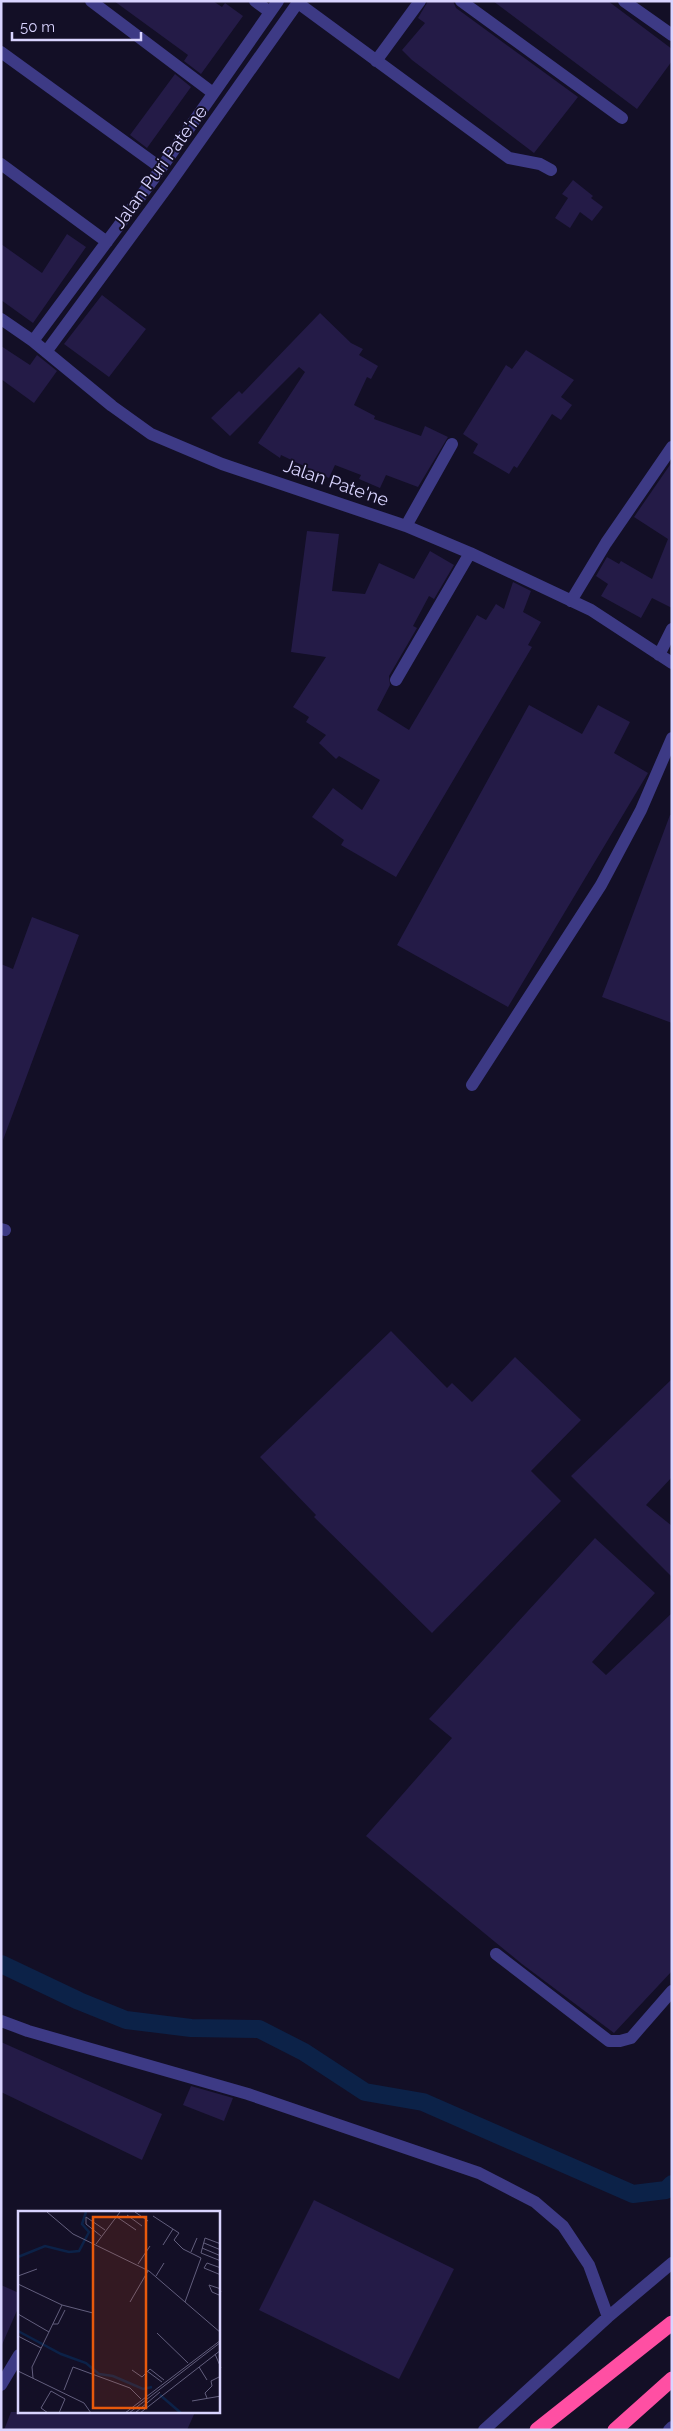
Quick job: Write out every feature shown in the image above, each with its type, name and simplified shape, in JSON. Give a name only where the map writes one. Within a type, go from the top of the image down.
[{"type":"highway","points":[[537,2430],[672,2323]]},
{"type":"highway","points":[[615,2430],[672,2380]]},
{"type":"street","points":[[91,1],[214,93]]},
{"type":"street","points":[[256,1],[270,12]]},
{"type":"street","name":"Jalan Puri Pate'ne","points":[[33,341],[161,168],[278,1]]},
{"type":"street","points":[[376,62],[420,1]]},
{"type":"street","points":[[461,1],[622,118]]},
{"type":"street","points":[[624,1],[672,35]]},
{"type":"street","points":[[298,2],[376,62],[509,158],[540,164],[551,170]]},
{"type":"street","name":"Jalan Puri Pate'ne","points":[[46,352],[163,194],[298,2]]},
{"type":"street","points":[[1,52],[161,168]]},
{"type":"street","points":[[1,164],[107,242]]},
{"type":"street","name":"Jalan Pate'ne","points":[[1,319],[33,341],[112,406],[151,434],[222,464],[406,526],[470,553],[603,618],[672,663]]},
{"type":"street","points":[[406,526],[452,444]]},
{"type":"street","points":[[571,601],[606,543],[672,447]]},
{"type":"street","points":[[396,680],[470,553]]},
{"type":"street","points":[[659,655],[672,629]]},
{"type":"street","points":[[472,1085],[601,885],[641,810],[672,738]]},
{"type":"street","points":[[496,1954],[609,2041],[631,2038],[672,1991]]},
{"type":"street","points":[[1,2021],[37,2034],[248,2094],[480,2172],[535,2202],[563,2226],[588,2265],[608,2317]]},
{"type":"street","points":[[484,2430],[608,2317],[672,2263]]},
{"type":"street","points":[[1,2385],[18,2357]]},
{"type":"building","points":[[114,1],[213,1],[222,7],[225,3],[243,16],[201,74],[184,61],[188,55]]},
{"type":"building","points":[[428,1],[453,1],[456,8],[578,97],[534,153],[412,60],[402,50],[425,23],[418,18]]},
{"type":"building","points":[[493,1],[608,1],[672,49],[672,61],[637,109]]},
{"type":"building","points":[[175,74],[191,87],[147,148],[130,135]]},
{"type":"building","points":[[573,180],[603,207],[592,221],[580,212],[570,228],[555,218],[568,198],[562,194]]},
{"type":"building","points":[[67,234],[86,247],[33,323],[1,300],[1,244],[42,273]]},
{"type":"building","points":[[102,295],[146,329],[109,377],[64,344]]},
{"type":"building","points":[[320,313],[351,343],[363,349],[359,355],[378,366],[371,379],[367,377],[354,405],[375,416],[374,419],[421,436],[425,426],[448,437],[418,487],[386,475],[380,488],[359,479],[361,475],[335,465],[329,478],[281,455],[280,458],[258,443],[305,372],[299,367],[230,436],[211,418],[239,391],[242,394]]},
{"type":"building","points":[[1,346],[30,365],[37,355],[57,371],[34,403],[1,379]]},
{"type":"building","points":[[526,350],[574,380],[561,397],[572,405],[561,420],[552,414],[517,468],[514,466],[509,474],[473,453],[478,444],[463,434],[506,365],[512,369]]},
{"type":"building","points":[[672,462],[672,608],[652,598],[641,618],[601,596],[608,584],[596,576],[607,557],[619,564],[621,561],[652,579],[668,539],[634,517]]},
{"type":"building","points":[[307,531],[339,534],[332,591],[365,594],[379,563],[414,579],[430,551],[454,565],[434,599],[429,596],[413,626],[417,628],[389,676],[390,685],[377,710],[409,730],[477,615],[486,620],[496,604],[504,609],[513,582],[531,591],[523,612],[541,622],[528,645],[532,647],[396,877],[341,845],[344,840],[312,817],[333,788],[362,810],[380,780],[339,756],[336,759],[319,743],[326,735],[306,722],[309,717],[293,707],[326,657],[291,652]]},
{"type":"building","points":[[529,705],[582,734],[598,705],[630,722],[614,753],[648,773],[508,1007],[397,945]]},
{"type":"building","points":[[670,815],[672,815],[672,1023],[602,997]]},
{"type":"building","points":[[32,917],[79,935],[3,1140],[1,964],[13,969]]},
{"type":"building","points":[[391,1331],[447,1388],[452,1383],[472,1402],[515,1357],[581,1420],[531,1471],[561,1501],[432,1633],[314,1517],[316,1515],[260,1457]]},
{"type":"building","points":[[672,1379],[672,1477],[646,1505],[672,1526],[672,1577],[571,1476]]},
{"type":"building","points":[[595,1538],[655,1593],[592,1662],[606,1675],[672,1613],[672,1971],[614,2033],[522,1964],[366,1836],[452,1738],[429,1719]]},
{"type":"building","points":[[1,2042],[162,2114],[142,2160],[1,2092]]},
{"type":"building","points":[[191,2086],[233,2098],[224,2121],[183,2105]]},
{"type":"building","points":[[314,2200],[454,2269],[399,2379],[259,2310]]},
{"type":"building","points":[[1,2285],[18,2293],[18,2308],[1,2347]]},
{"type":"building","points":[[11,2412],[18,2412],[18,2414],[194,2414],[187,2430],[4,2430]]},
{"type":"waterway","points":[[1,1964],[79,2001],[126,2020],[191,2028],[259,2029],[304,2052],[365,2092],[423,2102],[633,2194],[666,2190],[672,2184]]}]
